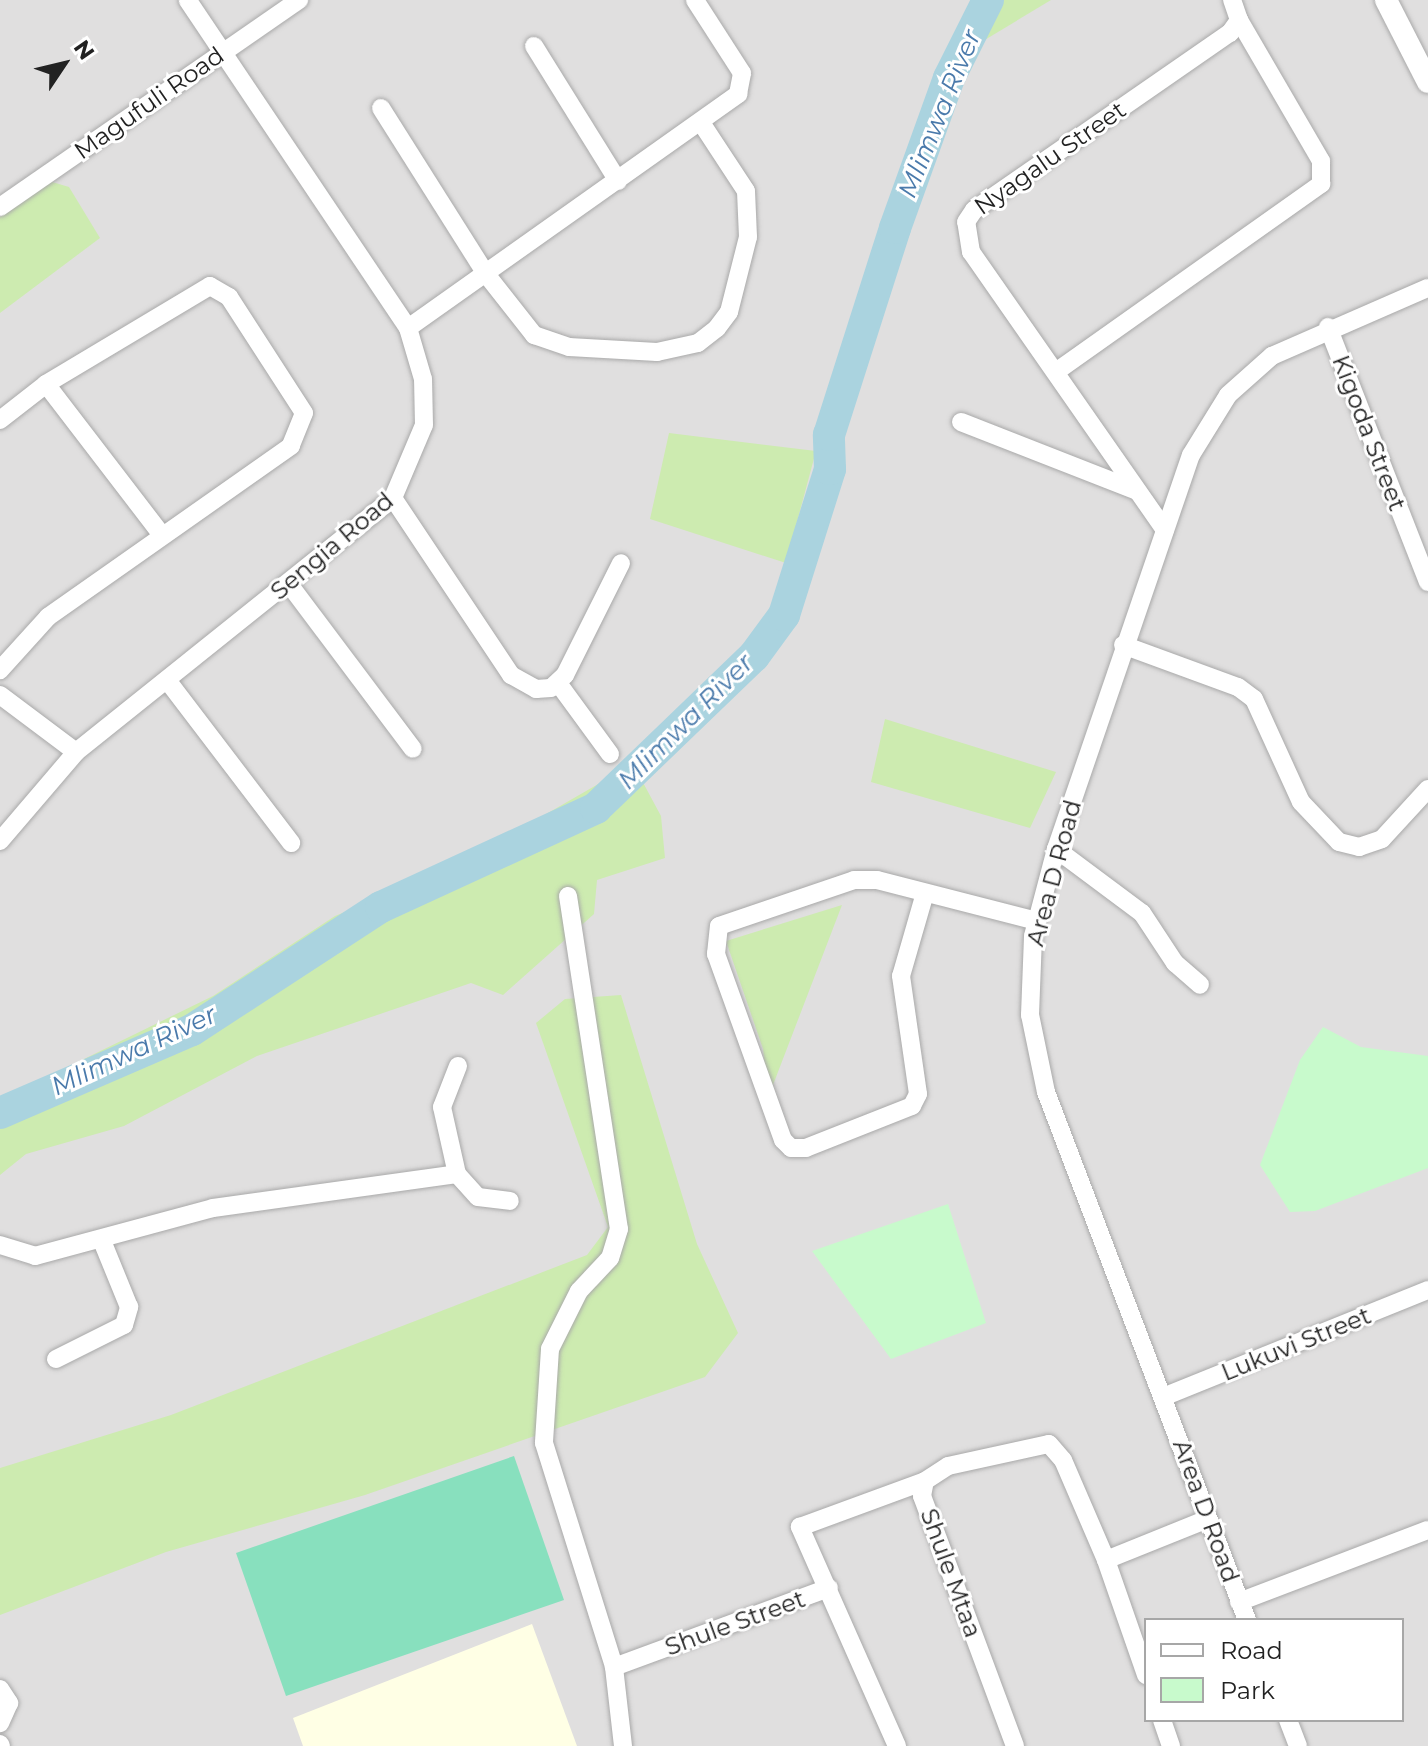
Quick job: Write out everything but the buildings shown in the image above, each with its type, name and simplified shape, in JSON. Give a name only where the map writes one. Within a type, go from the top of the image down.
[{"type":"street","name":"Sengia Road","points":[[0,841],[76,752],[393,498],[424,425],[423,379],[408,328],[188,0]]},
{"type":"street","name":"Magufuli Road","points":[[0,207],[299,0]]},
{"type":"street","points":[[408,328],[702,124],[738,94],[742,73],[695,0]]},
{"type":"street","points":[[1057,371],[1321,184],[1321,161],[1239,20],[1232,0]]},
{"type":"street","points":[[1386,0],[1428,82]]},
{"type":"street","name":"Nyagalu Street","points":[[1165,530],[1057,371],[971,252],[968,215],[1230,33],[1239,20]]},
{"type":"street","points":[[534,46],[618,181]]},
{"type":"street","points":[[381,108],[519,321],[550,343],[657,352],[698,343],[729,312],[750,213],[735,171],[702,124]]},
{"type":"street","points":[[0,420],[46,384],[193,290],[210,286],[229,297],[299,402],[303,427],[291,446],[161,534],[48,617],[0,670]]},
{"type":"street","name":"Area D Road","points":[[1246,1618],[1046,1092],[1030,1015],[1037,921],[1056,849],[1123,645],[1191,455],[1228,395],[1272,356],[1328,327],[1428,288]]},
{"type":"street","name":"Kigoda Street","points":[[1328,327],[1428,582]]},
{"type":"street","points":[[46,384],[161,534]]},
{"type":"street","points":[[961,422],[1137,491]]},
{"type":"street","points":[[393,498],[511,675],[536,689],[558,683],[621,563]]},
{"type":"street","points":[[289,584],[413,749]]},
{"type":"street","points":[[1123,645],[1238,687],[1254,699],[1301,802],[1339,842],[1359,847],[1382,839],[1428,789]]},
{"type":"street","points":[[167,680],[291,843]]},
{"type":"street","points":[[558,683],[610,754]]},
{"type":"street","points":[[0,695],[76,752]]},
{"type":"street","points":[[1056,849],[1142,913],[1175,963],[1200,985]]},
{"type":"street","points":[[925,893],[901,976],[918,1094],[912,1106],[806,1148],[791,1148],[783,1140],[716,954],[715,933],[728,920],[854,880],[925,893],[1037,921]]},
{"type":"street","points":[[568,896],[619,1229],[610,1258],[579,1291],[550,1349],[544,1443],[614,1667],[623,1746]]},
{"type":"street","points":[[458,1066],[442,1107],[457,1174],[478,1197],[510,1201]]},
{"type":"street","points":[[0,1245],[35,1256],[102,1241],[213,1208],[457,1174]]},
{"type":"street","points":[[56,1359],[124,1325],[129,1307],[102,1241]]},
{"type":"street","name":"Lukuvi Street","points":[[1163,1397],[1428,1290]]},
{"type":"street","name":"Shule Mtaa","points":[[1015,1746],[922,1496],[925,1481],[948,1466],[1049,1444],[1063,1460],[1106,1560]]},
{"type":"street","points":[[829,1588],[800,1527],[925,1481]]},
{"type":"street","points":[[1144,1669],[1106,1560],[1208,1519]]},
{"type":"street","points":[[1239,1602],[1428,1530]]},
{"type":"street","name":"Shule Street","points":[[614,1667],[829,1588],[897,1746]]},
{"type":"street","points":[[0,1689],[9,1703],[0,1723]]},
{"type":"street","points":[[1163,1722],[1171,1746]]},
{"type":"street","points":[[1289,1722],[1298,1746]]},
{"type":"shaded area","points":[[0,0],[1428,0],[1428,1746],[0,1746]]},
{"type":"shaded area","points":[[532,1624],[577,1746],[303,1746],[293,1718]]},
{"type":"green space","points":[[1001,0],[1051,0],[978,44]]},
{"type":"green space","points":[[49,181],[69,187],[100,238],[0,313],[0,217]]},
{"type":"green space","points":[[669,433],[816,451],[786,563],[650,519]]},
{"type":"green space","points":[[885,719],[1056,772],[1030,828],[871,782]]},
{"type":"green space","points":[[626,768],[640,777],[661,816],[665,858],[597,880],[594,914],[503,995],[471,983],[257,1056],[124,1126],[26,1154],[0,1175],[0,1100],[213,996],[335,916],[449,870]]},
{"type":"green space","points":[[842,905],[768,1098],[763,1049],[726,941]]},
{"type":"green space","points":[[621,995],[697,1244],[738,1333],[705,1377],[365,1495],[166,1552],[0,1615],[0,1468],[171,1415],[587,1255],[608,1227],[536,1023],[565,999]]},
{"type":"green space","points":[[1323,1027],[1361,1047],[1428,1056],[1428,1168],[1315,1211],[1290,1212],[1260,1165],[1300,1060]]},
{"type":"green space","points":[[948,1204],[986,1323],[891,1359],[812,1251]]},
{"type":"green space","points":[[514,1456],[564,1600],[286,1696],[236,1553]]},
{"type":"waterway","name":"Mlimwa River","points":[[0,1113],[192,1030],[381,907],[596,808],[754,656],[784,615],[830,469],[829,435],[895,228],[949,78],[988,0]]}]
